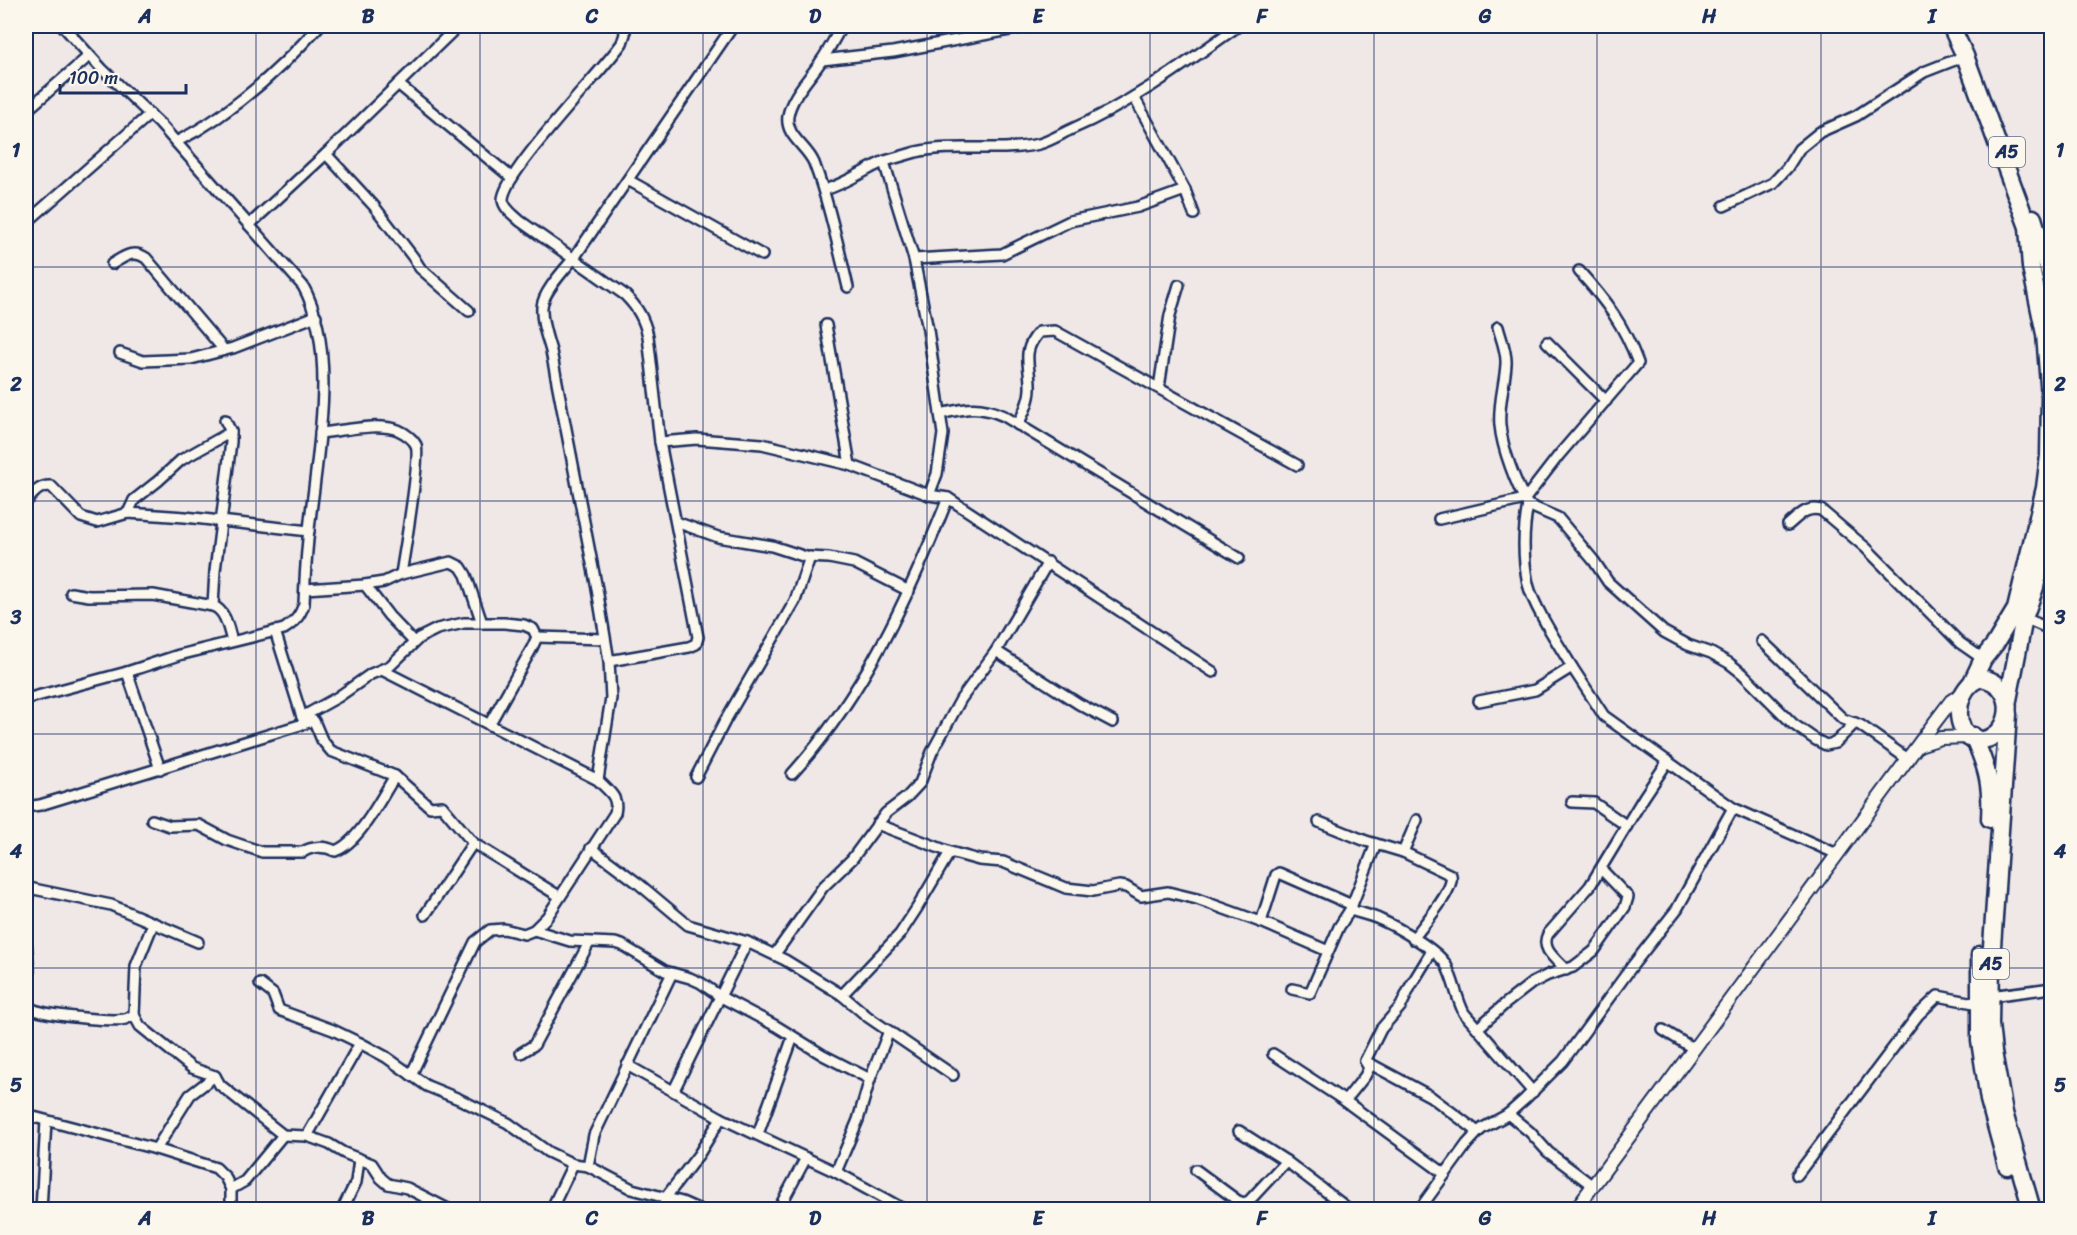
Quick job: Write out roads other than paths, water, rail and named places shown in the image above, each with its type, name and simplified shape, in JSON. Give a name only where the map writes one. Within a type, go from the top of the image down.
[{"type":"highway","name":"A5","points":[[1951,26],[1965,56],[2028,227],[2031,267],[2046,344],[2050,397],[2049,456],[2045,488],[2011,619],[1983,659],[1968,687],[1959,710],[1962,730],[1975,740],[1990,739],[1998,733],[2008,707]]},
{"type":"highway","name":"A5","points":[[1957,26],[2036,224],[2052,280]]},
{"type":"highway","name":"A5","points":[[2021,1209],[1989,1100],[1980,1041],[2008,707],[2024,618],[2035,587],[2052,516]]},
{"type":"highway","points":[[1968,687],[1980,678],[1998,683],[2008,707]]},
{"type":"highway","name":"A5","points":[[1970,736],[1988,769],[1991,798],[1983,915],[1985,1000],[1997,1081],[2006,1123],[2032,1209]]},
{"type":"main road","points":[[1575,1209],[1951,701],[1968,687]]},
{"type":"main road","points":[[1919,745],[1941,738],[1970,736]]},
{"type":"street","points":[[26,699],[127,672],[232,640],[284,629],[294,623],[301,615],[304,604],[309,531],[320,433],[321,348],[312,302],[303,286],[176,142],[89,56],[63,26]]},
{"type":"street","points":[[176,142],[230,111],[280,67],[319,26]]},
{"type":"street","points":[[249,225],[458,26]]},
{"type":"street","points":[[609,661],[696,644],[698,637],[660,442],[648,336],[644,320],[625,295],[520,221],[507,210],[503,201],[512,178],[567,106],[622,43],[625,34],[624,26]]},
{"type":"street","points":[[598,780],[611,698],[609,661],[542,305],[556,281],[733,26]]},
{"type":"street","points":[[842,26],[796,98],[788,114],[788,125],[793,136],[811,157],[824,190],[848,287]]},
{"type":"street","points":[[822,60],[892,52],[1031,26]]},
{"type":"street","points":[[824,190],[846,183],[884,162],[918,152],[958,148],[1016,148],[1041,143],[1082,125],[1134,97],[1238,26]]},
{"type":"street","points":[[26,111],[89,56]]},
{"type":"street","points":[[1724,206],[1773,183],[1787,168],[1799,149],[1821,132],[1856,116],[1924,72],[1965,56]]},
{"type":"street","points":[[398,84],[512,178]]},
{"type":"street","points":[[1134,97],[1185,190],[1194,214]]},
{"type":"street","points":[[26,223],[150,114]]},
{"type":"street","points":[[326,154],[374,206],[420,268],[469,310]]},
{"type":"street","points":[[884,162],[914,259],[928,330],[943,434],[937,474],[929,495]]},
{"type":"street","points":[[628,180],[762,255]]},
{"type":"street","points":[[914,259],[1002,254],[1070,221],[1138,207],[1185,190]]},
{"type":"street","points":[[112,264],[130,254],[146,258],[224,350]]},
{"type":"street","points":[[1526,502],[1559,455],[1638,363],[1634,349],[1605,300],[1580,271]]},
{"type":"street","points":[[1159,388],[1170,315],[1179,285]]},
{"type":"street","points":[[120,353],[143,361],[191,359],[265,337],[316,316]]},
{"type":"street","points":[[826,325],[850,465]]},
{"type":"street","points":[[1498,327],[1506,355],[1500,425],[1509,460],[1526,502],[1524,529],[1529,587],[1572,668],[1604,716],[1733,808],[1837,854]]},
{"type":"street","points":[[1018,425],[1030,390],[1027,358],[1030,341],[1039,332],[1055,331],[1297,465]]},
{"type":"street","points":[[1547,342],[1606,401]]},
{"type":"street","points":[[940,414],[983,408],[1004,416],[1239,558]]},
{"type":"street","points":[[213,606],[231,432],[225,420]]},
{"type":"street","points":[[320,433],[384,427],[399,430],[416,446],[416,464],[401,574]]},
{"type":"street","points":[[128,513],[129,506],[134,500],[158,482],[181,460],[231,432]]},
{"type":"street","points":[[660,442],[697,440],[762,444],[850,465],[929,495],[948,498],[1213,672]]},
{"type":"street","points":[[26,502],[36,491],[44,486],[51,486],[81,517],[97,522],[128,513],[309,531]]},
{"type":"street","points":[[792,774],[817,746],[853,695],[909,591],[948,498]]},
{"type":"street","points":[[1439,519],[1526,502],[1558,518],[1594,561],[1608,582],[1664,632],[1729,663],[1793,724],[1826,745],[1835,743],[1855,723]]},
{"type":"street","points":[[1788,525],[1804,511],[1814,508],[1821,510],[1866,548],[1960,643],[1983,659]]},
{"type":"street","points":[[676,522],[717,537],[772,546],[810,557],[854,563],[909,591]]},
{"type":"street","points":[[696,777],[725,721],[795,601],[810,557]]},
{"type":"street","points":[[775,954],[823,886],[852,859],[877,825],[920,783],[932,752],[961,699],[996,651],[1048,562]]},
{"type":"street","points":[[305,589],[384,582],[401,574],[445,563],[456,564],[466,575],[482,623]]},
{"type":"street","points":[[365,585],[389,616],[414,642]]},
{"type":"street","points":[[71,593],[89,596],[153,595],[213,606],[224,614],[232,640]]},
{"type":"street","points":[[2024,618],[2052,630]]},
{"type":"street","points":[[302,717],[338,697],[371,674],[390,666],[414,642],[437,629],[464,623],[524,625],[533,629],[537,637]]},
{"type":"street","points":[[275,631],[302,717]]},
{"type":"street","points":[[537,637],[605,639]]},
{"type":"street","points":[[489,725],[537,637]]},
{"type":"street","points":[[1762,641],[1843,719],[1855,723],[1909,760]]},
{"type":"street","points":[[996,651],[1079,704],[1113,722]]},
{"type":"street","points":[[1479,701],[1535,690],[1572,668]]},
{"type":"street","points":[[382,670],[598,780],[614,795],[617,804],[615,813],[547,917],[534,930],[524,933],[504,929],[490,930],[475,942],[411,1076]]},
{"type":"street","points":[[127,672],[160,769]]},
{"type":"street","points":[[302,717],[314,721],[322,740],[331,751],[395,776],[430,807],[442,806],[473,843],[560,896]]},
{"type":"street","points":[[26,807],[40,805],[314,721]]},
{"type":"street","points":[[1566,970],[1547,950],[1545,939],[1559,919],[1590,886],[1668,761]]},
{"type":"street","points":[[152,820],[170,826],[199,825],[226,840],[261,852],[303,852],[309,848],[327,847],[334,851],[344,848],[356,834],[395,776]]},
{"type":"street","points":[[1572,802],[1594,802],[1627,826]]},
{"type":"street","points":[[1419,1209],[1478,1132],[1508,1114],[1563,1061],[1677,909],[1733,808]]},
{"type":"street","points":[[1403,852],[1417,820]]},
{"type":"street","points":[[1319,822],[1403,852],[1451,875],[1452,880],[1448,891],[1413,939]]},
{"type":"street","points":[[877,825],[950,852],[979,860],[1003,862],[1066,888],[1093,891],[1119,886],[1126,887],[1141,896],[1173,892],[1261,922],[1328,951]]},
{"type":"street","points":[[425,915],[473,843]]},
{"type":"street","points":[[1292,989],[1310,993],[1328,951],[1351,908],[1376,844]]},
{"type":"street","points":[[591,848],[688,925],[747,942],[775,954],[842,995],[953,1075]]},
{"type":"street","points":[[842,995],[900,934],[950,852]]},
{"type":"street","points":[[1478,1028],[1532,983],[1573,967],[1594,951],[1628,902],[1625,893],[1601,869]]},
{"type":"street","points":[[1261,922],[1276,875],[1279,873],[1381,920],[1413,939],[1444,962],[1464,1013],[1533,1092]]},
{"type":"street","points":[[26,907],[27,887],[111,905],[198,942]]},
{"type":"street","points":[[153,924],[136,966],[134,1015],[140,1026],[192,1068],[215,1076],[220,1085],[283,1136],[307,1136],[329,1144],[372,1164],[388,1184],[407,1188],[450,1209]]},
{"type":"street","points":[[534,930],[570,941],[622,945],[658,967],[696,981],[823,1055],[870,1079]]},
{"type":"street","points":[[26,942],[29,964],[27,993],[30,1008],[44,1013],[108,1019],[125,1019],[134,1015]]},
{"type":"street","points":[[674,1090],[747,942]]},
{"type":"street","points":[[521,1053],[534,1045],[589,943]]},
{"type":"street","points":[[1365,1061],[1381,1029],[1401,1006],[1432,951]]},
{"type":"street","points":[[588,1166],[594,1135],[672,973]]},
{"type":"street","points":[[260,984],[273,994],[279,1010],[360,1043],[386,1057],[427,1086],[508,1123],[548,1152],[573,1164],[588,1166],[632,1189],[666,1197],[700,1209]]},
{"type":"street","points":[[1797,1175],[1918,1015],[1938,996],[1985,1000],[2052,988]]},
{"type":"street","points":[[1663,1030],[1694,1049]]},
{"type":"street","points":[[836,1172],[858,1120],[870,1079],[889,1031]]},
{"type":"street","points":[[758,1134],[793,1037]]},
{"type":"street","points":[[307,1136],[360,1043]]},
{"type":"street","points":[[1273,1054],[1345,1101],[1445,1174]]},
{"type":"street","points":[[1345,1101],[1369,1068],[1365,1061]]},
{"type":"street","points":[[1365,1061],[1430,1096],[1478,1132]]},
{"type":"street","points":[[627,1065],[721,1118],[836,1172],[905,1209]]},
{"type":"street","points":[[156,1149],[190,1095],[215,1076]]},
{"type":"street","points":[[1508,1114],[1530,1132],[1548,1152],[1593,1186]]},
{"type":"street","points":[[26,1115],[156,1149],[216,1168],[225,1177],[231,1189],[231,1209]]},
{"type":"street","points":[[663,1209],[666,1197],[699,1154],[721,1118]]},
{"type":"street","points":[[41,1209],[46,1121]]},
{"type":"street","points":[[1239,1131],[1286,1161],[1350,1209]]},
{"type":"street","points":[[231,1189],[245,1181],[283,1136]]},
{"type":"street","points":[[778,1209],[806,1158]]},
{"type":"street","points":[[342,1209],[356,1182],[359,1159]]},
{"type":"street","points":[[1196,1170],[1244,1203],[1249,1201],[1286,1161]]},
{"type":"street","points":[[551,1209],[573,1164]]}]
